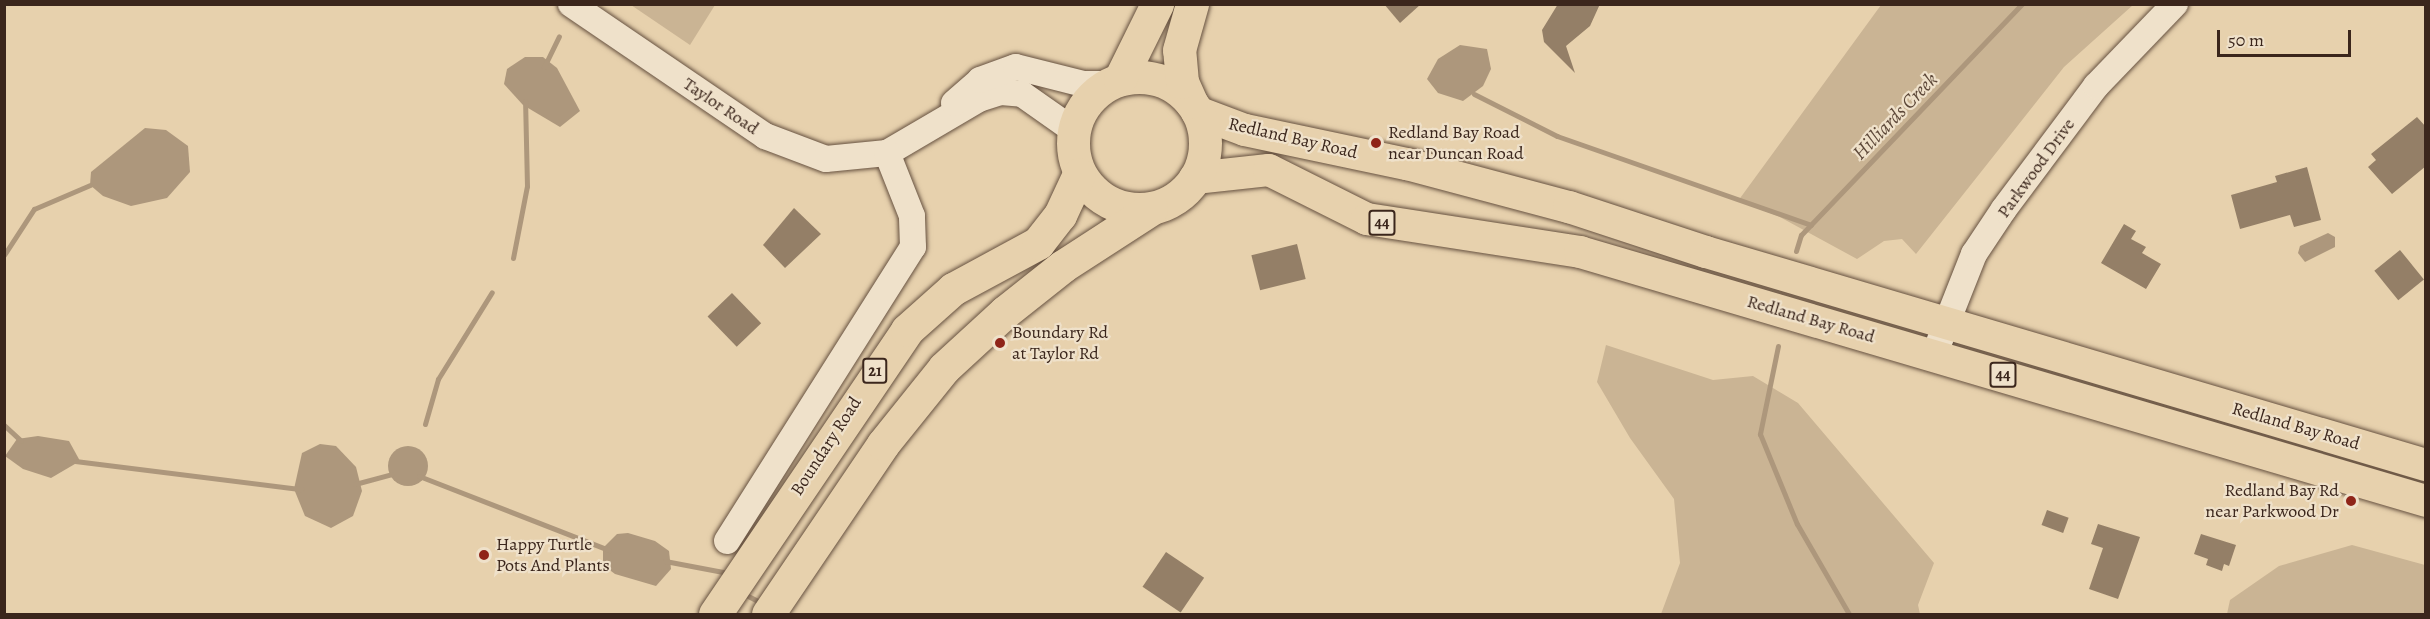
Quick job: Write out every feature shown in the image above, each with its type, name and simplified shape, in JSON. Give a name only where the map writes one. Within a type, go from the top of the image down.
[{"type":"highway","points":[[1150,209],[1134,210],[1102,199],[1079,174],[1073,130],[1092,96],[1114,82],[1157,4]]},
{"type":"highway","points":[[768,615],[883,444],[944,368],[1046,279],[1150,209],[1184,192],[1195,178],[1205,145],[1194,107],[1182,82],[1179,50],[1192,4]]},
{"type":"highway","points":[[1114,82],[1159,80],[1194,107]]},
{"type":"highway","name":"Boundary Road","points":[[715,615],[907,330],[953,289],[1038,243],[1060,215],[1079,174]]},
{"type":"main road","name":"Redland Bay Road","points":[[1194,107],[1245,130],[1407,164],[1569,207],[1946,323],[2426,465]]},
{"type":"main road","name":"Redland Bay Road","points":[[1195,178],[1269,170],[1367,219],[1580,252],[2426,501]]},
{"type":"street","name":"Taylor Road","points":[[572,4],[765,136],[799,152],[852,160],[887,153],[980,99],[1001,92],[1022,94],[1073,130]]},
{"type":"street","name":"Parkwood Drive","points":[[1934,355],[1974,254],[2004,209],[2096,86],[2175,4]]},
{"type":"street","name":"Taylor Road","points":[[887,153],[999,70],[1032,68],[1083,84],[1114,82]]},
{"type":"street","name":"Boundary Road","points":[[727,542],[783,457],[913,247],[912,216],[887,153]]},
{"type":"shaded area","points":[[631,5],[715,5],[690,45]]},
{"type":"shaded area","points":[[1881,5],[2133,5],[2064,67],[1916,254],[1902,239],[1884,241],[1857,259],[1778,216],[1738,201]]},
{"type":"shaded area","points":[[1460,45],[1487,49],[1491,69],[1483,86],[1463,101],[1438,93],[1427,79],[1438,59]]},
{"type":"shaded area","points":[[525,57],[543,57],[557,68],[580,111],[560,127],[523,105],[504,84],[507,69]]},
{"type":"shaded area","points":[[145,128],[166,130],[188,146],[190,172],[167,198],[131,206],[103,196],[90,185],[91,172]]},
{"type":"shaded area","points":[[2328,233],[2335,237],[2335,247],[2305,262],[2298,253],[2300,246]]},
{"type":"shaded area","points":[[1606,345],[1713,380],[1753,376],[1798,403],[1934,563],[1918,605],[1920,614],[1661,614],[1680,563],[1674,499],[1630,438],[1597,382]]},
{"type":"shaded area","points":[[38,436],[69,441],[80,461],[51,478],[23,469],[5,456],[17,439]]},
{"type":"shaded area","points":[[320,444],[336,446],[356,467],[362,491],[353,516],[331,528],[305,516],[294,489],[302,453]]},
{"type":"shaded area","points":[[408,446],[416,447],[422,452],[427,458],[427,474],[422,480],[416,485],[408,486],[400,485],[394,480],[389,474],[388,466],[389,458],[394,452],[400,447]]},
{"type":"shaded area","points":[[628,533],[655,541],[669,551],[671,569],[656,586],[615,574],[603,565],[603,548],[617,534]]},
{"type":"shaded area","points":[[2352,545],[2425,565],[2425,614],[2227,614],[2230,600],[2279,566]]},
{"type":"building","points":[[1384,4],[1421,4],[1400,23]]},
{"type":"building","points":[[1558,4],[1600,4],[1590,26],[1566,46],[1575,73],[1544,42],[1542,30]]},
{"type":"building","points":[[2417,117],[2426,127],[2426,166],[2392,194],[2368,167],[2376,160],[2371,154]]},
{"type":"building","points":[[2307,167],[2321,220],[2294,227],[2290,215],[2240,229],[2231,195],[2277,182],[2275,176]]},
{"type":"building","points":[[794,208],[821,234],[785,268],[763,245]]},
{"type":"building","points":[[2124,224],[2136,231],[2131,239],[2146,247],[2142,253],[2161,264],[2146,289],[2101,263]]},
{"type":"building","points":[[1297,244],[1306,279],[1260,290],[1251,255]]},
{"type":"building","points":[[2400,250],[2424,280],[2398,300],[2374,271]]},
{"type":"building","points":[[732,293],[761,323],[737,347],[708,317]]},
{"type":"building","points":[[2047,510],[2069,518],[2063,533],[2042,525]]},
{"type":"building","points":[[2098,524],[2140,537],[2118,599],[2089,589],[2103,548],[2091,544]]},
{"type":"building","points":[[2201,534],[2236,545],[2229,566],[2224,564],[2222,571],[2206,565],[2208,559],[2194,554]]},
{"type":"building","points":[[1166,552],[1204,578],[1181,613],[1143,587]]},
{"type":"waterway","name":"Hilliards Creek","points":[[1796,251],[1801,235],[2022,4]]},
{"type":"waterway","points":[[544,67],[559,36]]},
{"type":"waterway","points":[[1474,94],[1557,136],[1811,225]]},
{"type":"waterway","points":[[513,258],[527,186],[525,101]]},
{"type":"waterway","points":[[4,255],[34,209],[90,185]]},
{"type":"waterway","points":[[425,424],[438,379],[492,292]]},
{"type":"waterway","name":"Hilliards Creek","points":[[1778,346],[1760,434],[1797,524],[1849,614]]},
{"type":"waterway","points":[[4,425],[21,441]]},
{"type":"waterway","points":[[75,461],[301,489]]},
{"type":"waterway","points":[[355,484],[392,474]]},
{"type":"waterway","points":[[419,476],[609,550]]},
{"type":"waterway","points":[[665,561],[723,572]]},
{"type":"waterway","points":[[748,596],[762,603]]},
{"type":"place","name":"Redland Bay Road near Duncan Road","points":[[1376,143]]},
{"type":"place","name":"Boundary Rd at Taylor Rd","points":[[1000,343]]},
{"type":"place","name":"Redland Bay Rd near Parkwood Dr","points":[[2351,501]]},
{"type":"place","name":"Happy Turtle Pots And Plants","points":[[484,555]]}]
